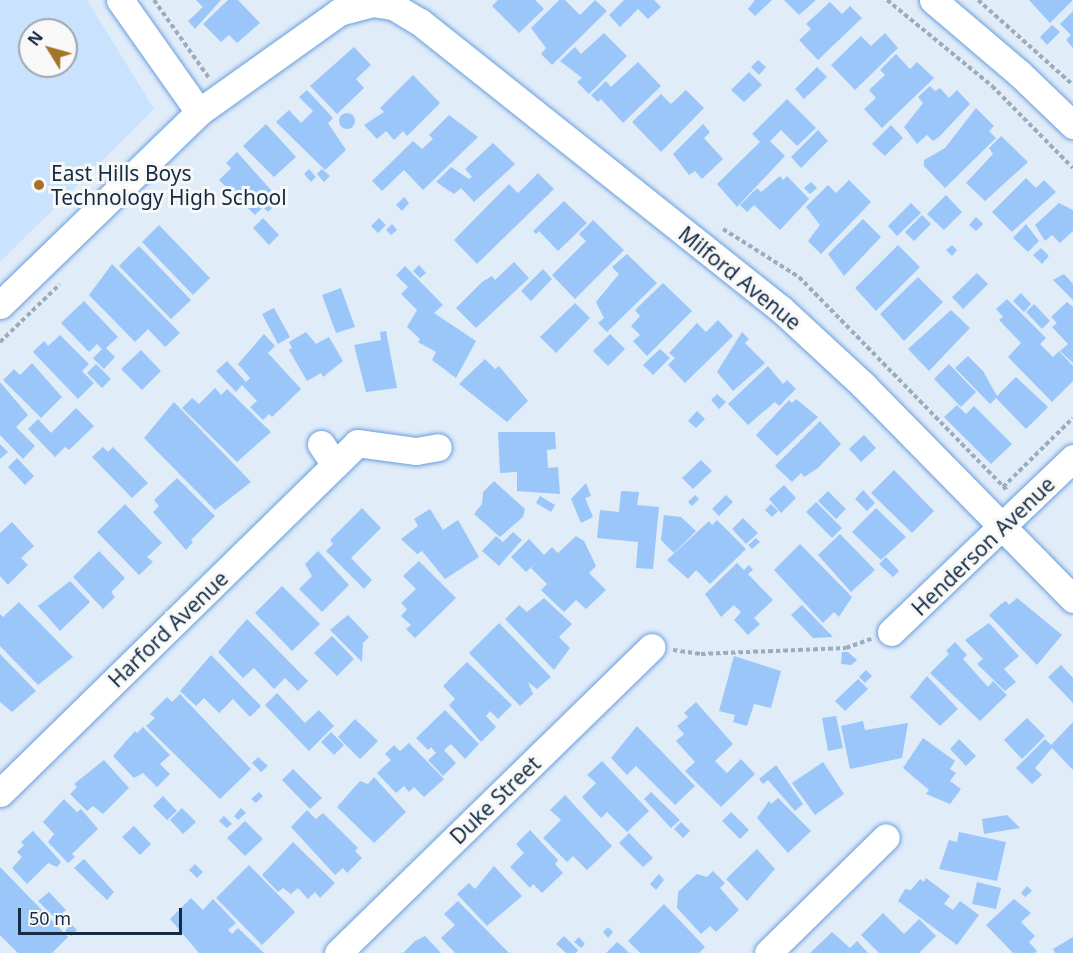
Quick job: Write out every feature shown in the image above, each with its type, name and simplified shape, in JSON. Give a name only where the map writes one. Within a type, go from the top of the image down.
[{"type":"street","points":[[0,305],[199,112],[120,0]]},
{"type":"street","points":[[933,0],[976,35],[1073,125]]},
{"type":"street","name":"Milford Avenue","points":[[199,112],[329,17],[347,8],[373,3],[393,6],[420,22],[781,309],[863,385],[1073,599]]},
{"type":"street","name":"Harford Avenue","points":[[0,793],[328,454],[357,443],[416,451],[438,447]]},
{"type":"street","name":"Henderson Avenue","points":[[891,632],[1073,458]]},
{"type":"street","name":"Duke Street","points":[[338,953],[652,647]]},
{"type":"street","points":[[768,953],[886,837]]},
{"type":"path","points":[[154,0],[209,78],[218,71]]},
{"type":"path","points":[[887,0],[992,86],[1073,168]]},
{"type":"path","points":[[978,0],[1073,85]]},
{"type":"path","points":[[0,342],[68,276]]},
{"type":"path","points":[[983,506],[1073,418]]},
{"type":"path","points":[[652,647],[701,654],[846,648],[891,632]]},
{"type":"shaded area","name":"East Hills Boys Technology High School","points":[[0,0],[87,0],[154,109],[0,262]]},
{"type":"building","points":[[196,0],[221,0],[195,29],[188,21],[203,7]]},
{"type":"building","points":[[228,0],[238,0],[260,23],[237,43],[229,35],[221,42],[203,24]]},
{"type":"building","points":[[498,0],[535,0],[544,9],[519,33],[492,6]]},
{"type":"building","points":[[559,0],[565,0],[580,15],[595,0],[607,11],[552,65],[541,54],[546,48],[531,28]]},
{"type":"building","points":[[624,0],[654,0],[661,7],[648,19],[638,9],[620,27],[609,15]]},
{"type":"building","points":[[755,0],[772,0],[755,16],[748,9]]},
{"type":"building","points":[[784,0],[816,0],[799,15]]},
{"type":"building","points":[[1029,0],[1073,0],[1050,23]]},
{"type":"building","points":[[830,2],[842,14],[850,6],[862,18],[818,60],[799,40],[811,29],[806,24]]},
{"type":"building","points":[[1073,11],[1073,48],[1066,40],[1071,35],[1060,24]]},
{"type":"building","points":[[1052,25],[1060,32],[1047,45],[1040,37]]},
{"type":"building","points":[[604,33],[627,56],[589,94],[577,82],[582,78],[560,61],[575,47],[581,54]]},
{"type":"building","points":[[885,33],[898,48],[855,90],[831,65],[861,36],[871,46]]},
{"type":"building","points":[[354,47],[371,65],[356,79],[364,88],[337,114],[310,86]]},
{"type":"building","points":[[896,54],[910,69],[917,62],[934,78],[882,128],[864,109],[876,98],[869,90],[885,75],[880,70]]},
{"type":"building","points":[[758,60],[766,67],[759,75],[751,67]]},
{"type":"building","points":[[638,62],[661,86],[623,123],[601,99],[598,102],[591,95],[606,81],[611,87]]},
{"type":"building","points":[[817,67],[827,77],[804,99],[795,89]]},
{"type":"building","points":[[749,72],[762,85],[744,102],[731,90]]},
{"type":"building","points":[[413,75],[440,103],[407,136],[403,131],[394,140],[386,131],[377,139],[364,125],[384,112],[380,108]]},
{"type":"building","points":[[930,86],[935,91],[940,88],[949,98],[957,90],[970,104],[939,137],[933,141],[927,135],[917,144],[904,127],[923,103],[918,97]]},
{"type":"building","points":[[307,90],[333,118],[328,123],[346,150],[325,170],[276,122],[289,110],[301,123],[313,111],[299,97]]},
{"type":"building","points":[[686,90],[704,108],[661,152],[632,122],[661,94],[671,104]]},
{"type":"building","points":[[787,99],[816,128],[797,146],[781,130],[770,141],[785,156],[737,207],[717,184],[760,142],[752,134]]},
{"type":"building","points":[[976,108],[994,126],[989,131],[996,138],[945,188],[924,166],[924,160],[945,148]]},
{"type":"building","points":[[347,113],[353,115],[355,121],[353,127],[347,129],[341,127],[339,121],[341,115]]},
{"type":"building","points":[[449,115],[478,137],[423,190],[404,170],[382,191],[372,181],[413,141],[422,149],[433,139],[429,135]]},
{"type":"building","points":[[266,124],[296,157],[274,177],[243,146]]},
{"type":"building","points":[[703,124],[710,132],[704,138],[723,159],[702,179],[695,171],[689,175],[673,154]]},
{"type":"building","points":[[891,125],[903,138],[885,156],[872,144]]},
{"type":"building","points":[[818,130],[828,141],[801,168],[791,157]]},
{"type":"building","points":[[1001,136],[1028,162],[985,201],[966,183],[993,154],[989,148]]},
{"type":"building","points":[[493,143],[515,164],[474,202],[461,188],[454,194],[436,182],[451,167],[469,179],[472,177],[465,169]]},
{"type":"building","points":[[237,152],[280,200],[268,212],[263,207],[255,215],[219,180],[231,168],[226,163]]},
{"type":"building","points":[[309,169],[316,177],[311,182],[304,174]]},
{"type":"building","points":[[322,169],[330,176],[324,182],[317,174]]},
{"type":"building","points":[[538,173],[554,189],[477,264],[454,240],[509,184],[518,193]]},
{"type":"building","points":[[780,176],[783,180],[787,176],[809,199],[780,230],[754,205],[747,212],[740,205],[757,188],[761,192]]},
{"type":"building","points":[[1026,178],[1036,188],[1044,180],[1056,192],[1012,232],[992,212]]},
{"type":"building","points":[[849,180],[871,202],[821,254],[808,241],[820,225],[806,207],[828,185],[836,193]]},
{"type":"building","points":[[811,182],[817,188],[810,194],[804,188]]},
{"type":"building","points":[[946,195],[962,212],[944,230],[927,214]]},
{"type":"building","points":[[404,197],[409,203],[402,211],[396,205]]},
{"type":"building","points":[[564,201],[587,223],[558,251],[539,231],[536,234],[533,231]]},
{"type":"building","points":[[911,203],[921,213],[897,236],[888,226]]},
{"type":"building","points":[[1059,203],[1073,210],[1073,231],[1060,243],[1052,235],[1045,241],[1035,225]]},
{"type":"building","points":[[922,215],[931,224],[914,241],[905,232]]},
{"type":"building","points":[[976,217],[983,224],[976,231],[969,225]]},
{"type":"building","points":[[263,218],[279,235],[269,245],[253,228]]},
{"type":"building","points":[[379,218],[386,225],[378,233],[371,226]]},
{"type":"building","points":[[863,219],[881,237],[844,276],[828,254]]},
{"type":"building","points":[[593,220],[624,250],[575,299],[552,275],[586,241],[579,234]]},
{"type":"building","points":[[392,224],[397,230],[391,235],[386,230]]},
{"type":"building","points":[[1026,224],[1039,241],[1028,252],[1013,238]]},
{"type":"building","points":[[159,225],[210,278],[193,295],[142,242]]},
{"type":"building","points":[[898,245],[920,267],[876,311],[855,288]]},
{"type":"building","points":[[952,245],[957,250],[952,256],[946,250]]},
{"type":"building","points":[[139,246],[191,300],[171,319],[119,266]]},
{"type":"building","points":[[1041,248],[1049,256],[1042,264],[1033,255]]},
{"type":"building","points":[[627,254],[657,283],[607,332],[598,323],[604,318],[596,302],[619,274],[612,267]]},
{"type":"building","points":[[514,262],[529,278],[476,328],[456,308],[482,282],[492,276],[495,280]]},
{"type":"building","points":[[112,264],[180,333],[165,347],[148,329],[135,342],[89,295]]},
{"type":"building","points":[[419,265],[426,273],[420,278],[413,271]]},
{"type":"building","points":[[405,266],[443,305],[434,313],[476,341],[456,378],[432,360],[436,352],[418,342],[420,339],[407,327],[417,310],[401,294],[408,287],[396,275]]},
{"type":"building","points":[[543,269],[552,279],[531,301],[521,291]]},
{"type":"building","points":[[977,273],[988,284],[963,309],[952,297]]},
{"type":"building","points":[[1064,274],[1073,284],[1073,300],[1053,280]]},
{"type":"building","points":[[918,277],[943,302],[904,341],[880,314]]},
{"type":"building","points":[[663,283],[692,311],[647,356],[633,341],[640,335],[631,326],[640,316],[635,310]]},
{"type":"building","points":[[341,288],[355,327],[336,333],[322,295]]},
{"type":"building","points":[[1021,293],[1031,304],[1024,312],[1013,301]]},
{"type":"building","points":[[1007,299],[1046,338],[1040,344],[1053,357],[1059,351],[1073,366],[1073,381],[1052,402],[1008,357],[1021,343],[999,320],[1003,317],[996,309]]},
{"type":"building","points":[[84,301],[118,337],[106,348],[115,357],[104,369],[93,358],[102,349],[97,344],[89,352],[61,323]]},
{"type":"building","points":[[1067,302],[1073,307],[1073,363],[1060,351],[1068,344],[1052,327],[1057,323],[1051,317]]},
{"type":"building","points":[[575,303],[590,318],[556,353],[540,337]]},
{"type":"building","points":[[1034,304],[1050,321],[1042,329],[1026,312]]},
{"type":"building","points":[[274,308],[290,337],[278,344],[262,314]]},
{"type":"building","points":[[951,310],[970,328],[929,371],[908,349]]},
{"type":"building","points":[[718,320],[733,336],[685,383],[668,365],[675,358],[669,353],[697,323],[706,332]]},
{"type":"building","points":[[386,331],[397,388],[366,392],[354,345],[381,340],[380,332]]},
{"type":"building","points":[[306,332],[316,344],[329,337],[343,361],[323,377],[321,373],[307,381],[289,350],[292,348],[289,342]]},
{"type":"building","points":[[742,332],[749,339],[745,343],[765,363],[733,391],[717,372]]},
{"type":"building","points":[[264,334],[275,346],[268,353],[301,389],[272,417],[269,414],[263,420],[250,407],[257,401],[242,385],[236,392],[216,371],[227,361],[246,382],[250,378],[238,364]]},
{"type":"building","points":[[610,334],[625,349],[608,366],[593,351]]},
{"type":"building","points":[[60,335],[89,364],[82,371],[94,383],[78,399],[33,352],[44,341],[48,346]]},
{"type":"building","points":[[660,349],[670,358],[653,375],[643,365]]},
{"type":"building","points":[[141,350],[161,371],[142,390],[121,369]]},
{"type":"building","points":[[968,356],[983,371],[997,396],[1016,377],[1048,407],[1026,429],[996,398],[990,404],[955,368]]},
{"type":"building","points":[[485,359],[495,369],[499,366],[528,401],[507,422],[459,384]]},
{"type":"building","points":[[32,363],[62,397],[41,418],[3,380],[14,369],[20,375]]},
{"type":"building","points":[[96,364],[111,379],[102,388],[87,373]]},
{"type":"building","points":[[949,364],[976,392],[961,407],[934,379]]},
{"type":"building","points":[[768,366],[783,384],[787,380],[796,389],[779,406],[775,402],[748,425],[728,404]]},
{"type":"building","points":[[0,382],[28,415],[16,427],[35,446],[23,459],[0,435]]},
{"type":"building","points":[[215,388],[221,395],[227,389],[271,432],[237,462],[182,408],[192,398],[199,404]]},
{"type":"building","points":[[717,394],[726,402],[719,409],[711,400]]},
{"type":"building","points":[[796,399],[818,417],[777,456],[756,435],[789,400],[792,403]]},
{"type":"building","points":[[174,402],[251,482],[215,510],[144,438]]},
{"type":"building","points":[[957,405],[966,414],[974,406],[1012,444],[991,464],[944,417]]},
{"type":"building","points":[[76,408],[94,426],[69,450],[65,447],[55,457],[28,429],[38,419],[51,433]]},
{"type":"building","points":[[697,411],[705,419],[696,428],[688,421]]},
{"type":"building","points":[[820,421],[841,444],[818,468],[804,477],[801,473],[792,482],[775,466]]},
{"type":"building","points":[[498,432],[555,432],[556,449],[547,450],[548,468],[558,467],[560,494],[517,491],[517,472],[500,473]]},
{"type":"building","points":[[864,435],[876,448],[861,462],[849,449]]},
{"type":"building","points":[[0,444],[8,452],[0,459]]},
{"type":"building","points":[[103,447],[108,452],[113,447],[148,483],[132,498],[92,457]]},
{"type":"building","points":[[17,458],[34,476],[25,485],[8,467]]},
{"type":"building","points":[[701,460],[712,471],[693,489],[682,478]]},
{"type":"building","points":[[894,470],[934,511],[912,533],[871,493]]},
{"type":"building","points":[[177,478],[215,516],[191,540],[193,542],[186,550],[153,512],[159,506],[154,500]]},
{"type":"building","points":[[494,481],[525,509],[523,517],[500,537],[474,514],[482,504],[483,492]]},
{"type":"building","points":[[586,483],[591,496],[585,498],[593,517],[581,523],[571,499]]},
{"type":"building","points":[[784,485],[796,498],[781,513],[769,499]]},
{"type":"building","points":[[863,490],[875,503],[867,511],[855,499]]},
{"type":"building","points":[[621,491],[639,492],[637,505],[659,507],[653,569],[636,568],[638,542],[597,538],[600,510],[619,512]]},
{"type":"building","points":[[828,491],[846,509],[836,519],[818,501]]},
{"type":"building","points":[[695,495],[699,499],[692,506],[688,502]]},
{"type":"building","points":[[726,495],[733,502],[719,516],[712,509]]},
{"type":"building","points":[[540,496],[555,505],[551,512],[536,503]]},
{"type":"building","points":[[816,502],[842,528],[832,538],[806,512]]},
{"type":"building","points":[[125,504],[162,543],[147,557],[153,562],[139,575],[97,532]]},
{"type":"building","points":[[771,504],[778,511],[772,517],[765,510]]},
{"type":"building","points":[[362,508],[381,528],[351,558],[372,580],[364,589],[326,551],[333,544],[330,540]]},
{"type":"building","points":[[876,508],[906,537],[881,560],[852,532]]},
{"type":"building","points":[[430,509],[443,530],[458,520],[479,557],[445,579],[422,551],[417,554],[401,539],[418,526],[414,519]]},
{"type":"building","points":[[664,515],[681,517],[696,531],[674,553],[661,540]]},
{"type":"building","points":[[743,518],[758,533],[746,544],[732,529]]},
{"type":"building","points":[[717,520],[746,549],[710,584],[696,570],[688,579],[667,560],[709,521],[712,525]]},
{"type":"building","points":[[12,522],[34,546],[21,558],[28,565],[8,585],[0,576],[0,533]]},
{"type":"building","points":[[513,532],[522,540],[499,566],[482,551],[496,536],[503,542]]},
{"type":"building","points":[[840,534],[875,570],[851,592],[818,555]]},
{"type":"building","points":[[576,536],[584,541],[596,566],[589,573],[606,590],[586,609],[576,600],[564,612],[541,590],[547,584],[531,568],[538,561],[526,572],[511,557],[529,539],[544,555],[552,547],[558,553]]},
{"type":"building","points":[[756,538],[760,542],[752,549],[748,545]]},
{"type":"building","points":[[800,544],[852,597],[839,617],[834,612],[823,623],[774,570]]},
{"type":"building","points":[[99,551],[125,578],[111,592],[115,597],[103,609],[73,577]]},
{"type":"building","points":[[318,551],[349,585],[322,612],[299,589],[312,576],[305,564]]},
{"type":"building","points":[[886,557],[899,571],[893,577],[879,564]]},
{"type":"building","points":[[419,561],[456,598],[415,638],[406,629],[411,625],[401,616],[407,609],[401,603],[416,589],[403,576]]},
{"type":"building","points":[[737,563],[744,570],[749,565],[753,570],[748,574],[773,600],[754,618],[760,624],[748,635],[734,620],[741,612],[734,605],[721,617],[705,594]]},
{"type":"building","points":[[70,581],[90,602],[60,631],[38,606]]},
{"type":"building","points":[[282,586],[320,624],[292,651],[255,613]]},
{"type":"building","points":[[544,598],[572,624],[559,637],[570,648],[554,670],[505,619],[519,605],[527,612]]},
{"type":"building","points":[[1017,598],[1062,635],[1037,665],[989,615],[1001,604],[1006,601],[1009,605]]},
{"type":"building","points":[[19,602],[73,657],[38,685],[0,646],[0,614],[3,617]]},
{"type":"building","points":[[802,605],[833,637],[813,638],[791,615]]},
{"type":"building","points":[[348,615],[369,637],[363,643],[362,662],[330,630]]},
{"type":"building","points":[[247,619],[308,681],[298,691],[285,678],[274,689],[254,668],[243,678],[218,652]]},
{"type":"building","points":[[499,623],[551,677],[537,689],[528,682],[533,694],[520,706],[469,653]]},
{"type":"building","points":[[989,623],[1019,656],[1004,669],[1016,682],[1005,691],[977,664],[983,659],[965,640]]},
{"type":"building","points":[[332,636],[354,659],[337,676],[314,653]]},
{"type":"building","points":[[955,642],[967,655],[963,659],[988,687],[993,681],[1007,695],[980,721],[930,673],[949,654],[946,651]]},
{"type":"building","points":[[842,652],[848,652],[857,660],[851,665],[841,664]]},
{"type":"building","points":[[0,654],[36,691],[12,712],[0,702]]},
{"type":"building","points":[[211,655],[261,706],[250,717],[233,699],[219,713],[204,698],[196,706],[180,691]]},
{"type":"building","points":[[734,656],[781,671],[771,708],[754,704],[747,726],[733,722],[735,715],[719,711]]},
{"type":"building","points":[[467,662],[512,705],[498,719],[490,711],[486,716],[496,727],[481,742],[449,705],[455,699],[443,686]]},
{"type":"building","points":[[1061,665],[1073,678],[1073,703],[1048,677]]},
{"type":"building","points":[[866,670],[872,676],[865,683],[859,677]]},
{"type":"building","points":[[927,676],[958,709],[940,726],[910,697]]},
{"type":"building","points":[[858,679],[868,689],[845,711],[835,701]]},
{"type":"building","points":[[277,693],[305,723],[319,710],[334,726],[309,751],[265,705]]},
{"type":"building","points":[[180,694],[251,769],[220,799],[146,726],[155,718],[150,714],[167,697],[172,702]]},
{"type":"building","points":[[696,702],[733,744],[715,761],[727,773],[741,759],[755,774],[721,807],[685,771],[695,762],[676,741],[684,734],[677,726],[688,717],[684,713]]},
{"type":"building","points":[[445,710],[479,744],[465,759],[451,744],[444,750],[456,763],[443,776],[428,760],[436,753],[431,747],[428,750],[416,738]]},
{"type":"building","points":[[836,716],[843,748],[828,751],[822,718]]},
{"type":"building","points":[[1027,718],[1045,736],[1022,759],[1004,740]]},
{"type":"building","points":[[355,719],[378,741],[360,759],[338,737]]},
{"type":"building","points":[[863,721],[865,730],[908,723],[902,758],[850,769],[841,726]]},
{"type":"building","points":[[1073,722],[1073,770],[1052,748],[1035,768],[1042,775],[1032,784],[1016,768],[1045,739],[1051,745]]},
{"type":"building","points":[[637,726],[695,786],[675,805],[636,766],[627,775],[611,758]]},
{"type":"building","points":[[143,727],[170,755],[160,764],[170,774],[157,787],[143,773],[134,778],[113,756],[135,731],[137,733]]},
{"type":"building","points":[[331,732],[344,745],[334,755],[321,742]]},
{"type":"building","points":[[923,738],[955,761],[950,769],[956,773],[950,781],[961,789],[950,804],[926,794],[929,790],[903,768]]},
{"type":"building","points":[[959,739],[976,756],[966,766],[950,749]]},
{"type":"building","points":[[409,743],[444,779],[424,797],[414,787],[409,792],[404,786],[396,793],[377,773],[391,760],[385,754],[394,745],[400,751]]},
{"type":"building","points":[[258,757],[268,766],[261,772],[252,763]]},
{"type":"building","points":[[104,760],[129,788],[103,814],[93,806],[87,811],[70,794],[77,787],[74,784]]},
{"type":"building","points":[[602,761],[649,811],[627,832],[607,812],[601,818],[582,797],[596,783],[587,775]]},
{"type":"building","points":[[823,762],[844,794],[815,815],[792,783]]},
{"type":"building","points":[[776,765],[803,804],[795,811],[768,780],[763,784],[759,779]]},
{"type":"building","points":[[293,769],[322,798],[310,809],[282,780]]},
{"type":"building","points":[[374,777],[406,812],[374,843],[337,807],[360,781],[368,784]]},
{"type":"building","points":[[259,792],[263,796],[256,803],[251,799]]},
{"type":"building","points":[[651,792],[680,820],[671,828],[644,799]]},
{"type":"building","points":[[565,795],[612,846],[587,870],[573,856],[567,862],[543,838],[561,820],[550,810]]},
{"type":"building","points":[[163,796],[177,811],[167,820],[153,806]]},
{"type":"building","points":[[778,798],[811,831],[788,853],[757,818],[769,801],[771,804]]},
{"type":"building","points":[[64,799],[77,812],[81,809],[98,829],[72,854],[75,857],[68,863],[48,842],[54,834],[43,822]]},
{"type":"building","points":[[182,808],[196,822],[183,834],[170,820]]},
{"type":"building","points":[[241,808],[246,813],[238,820],[234,816]]},
{"type":"building","points":[[307,810],[316,819],[323,813],[358,848],[355,851],[362,858],[347,873],[343,868],[335,875],[291,827]]},
{"type":"building","points":[[731,812],[749,830],[740,839],[722,821]]},
{"type":"building","points":[[1007,815],[1020,828],[984,834],[982,819]]},
{"type":"building","points":[[224,816],[232,824],[227,828],[219,821]]},
{"type":"building","points":[[245,821],[263,839],[245,856],[227,838]]},
{"type":"building","points":[[681,822],[690,831],[683,838],[674,829]]},
{"type":"building","points":[[134,826],[151,844],[140,855],[122,837]]},
{"type":"building","points":[[530,830],[558,860],[555,864],[563,873],[542,893],[533,884],[530,888],[510,867],[524,853],[516,844]]},
{"type":"building","points":[[33,831],[61,862],[57,867],[48,863],[27,884],[12,868],[22,857],[17,852],[24,845],[21,842]]},
{"type":"building","points":[[959,832],[1006,842],[997,881],[939,869],[949,840],[957,842]]},
{"type":"building","points":[[629,833],[653,858],[643,867],[619,843]]},
{"type":"building","points":[[293,842],[335,883],[320,898],[315,892],[308,899],[298,888],[291,894],[283,888],[278,892],[262,875]]},
{"type":"building","points":[[757,849],[775,869],[747,901],[726,879]]},
{"type":"building","points":[[84,859],[114,892],[107,900],[74,868]]},
{"type":"building","points":[[195,864],[203,872],[197,878],[189,870]]},
{"type":"building","points":[[249,865],[295,912],[262,945],[216,898]]},
{"type":"building","points":[[494,866],[522,896],[487,926],[457,894],[469,883],[475,889]]},
{"type":"building","points":[[0,867],[68,937],[52,953],[18,953],[0,935]]},
{"type":"building","points":[[713,871],[725,883],[720,888],[739,910],[716,932],[710,926],[701,934],[677,908],[678,892],[697,874],[707,877]]},
{"type":"building","points":[[659,874],[664,880],[656,890],[650,884]]},
{"type":"building","points":[[926,878],[950,896],[944,904],[953,910],[960,901],[979,915],[957,945],[898,901],[905,889],[911,890],[920,879],[924,882]]},
{"type":"building","points":[[977,882],[1001,888],[996,909],[972,904]]},
{"type":"building","points":[[1027,886],[1032,891],[1025,897],[1021,893]]},
{"type":"building","points":[[49,892],[66,910],[56,919],[38,901]]},
{"type":"building","points":[[191,898],[203,910],[213,899],[236,923],[228,930],[232,934],[238,928],[264,953],[199,953],[170,919]]},
{"type":"building","points":[[1014,899],[1031,913],[1021,922],[1035,936],[1029,942],[1037,951],[1035,953],[1013,953],[986,925]]},
{"type":"building","points":[[458,901],[509,953],[455,953],[441,938],[455,925],[444,914]]},
{"type":"building","points":[[664,904],[705,947],[699,953],[640,953],[628,941]]},
{"type":"building","points":[[883,913],[904,934],[919,919],[936,936],[919,953],[879,953],[861,935]]},
{"type":"building","points":[[71,924],[77,930],[71,936],[65,931]]},
{"type":"building","points":[[608,927],[613,932],[608,938],[603,932]]},
{"type":"building","points":[[832,932],[850,948],[857,941],[868,953],[810,953]]},
{"type":"building","points":[[425,936],[441,953],[403,953],[415,941]]},
{"type":"building","points":[[564,936],[578,950],[576,953],[566,953],[556,944]]},
{"type":"building","points":[[579,937],[585,944],[581,948],[574,942]]},
{"type":"building","points":[[1073,937],[1073,953],[1055,953],[1053,949]]},
{"type":"building","points":[[617,942],[623,947],[629,953],[606,953]]},
{"type":"place","name":"East Hills Boys Technology High School","points":[[39,185]]}]
